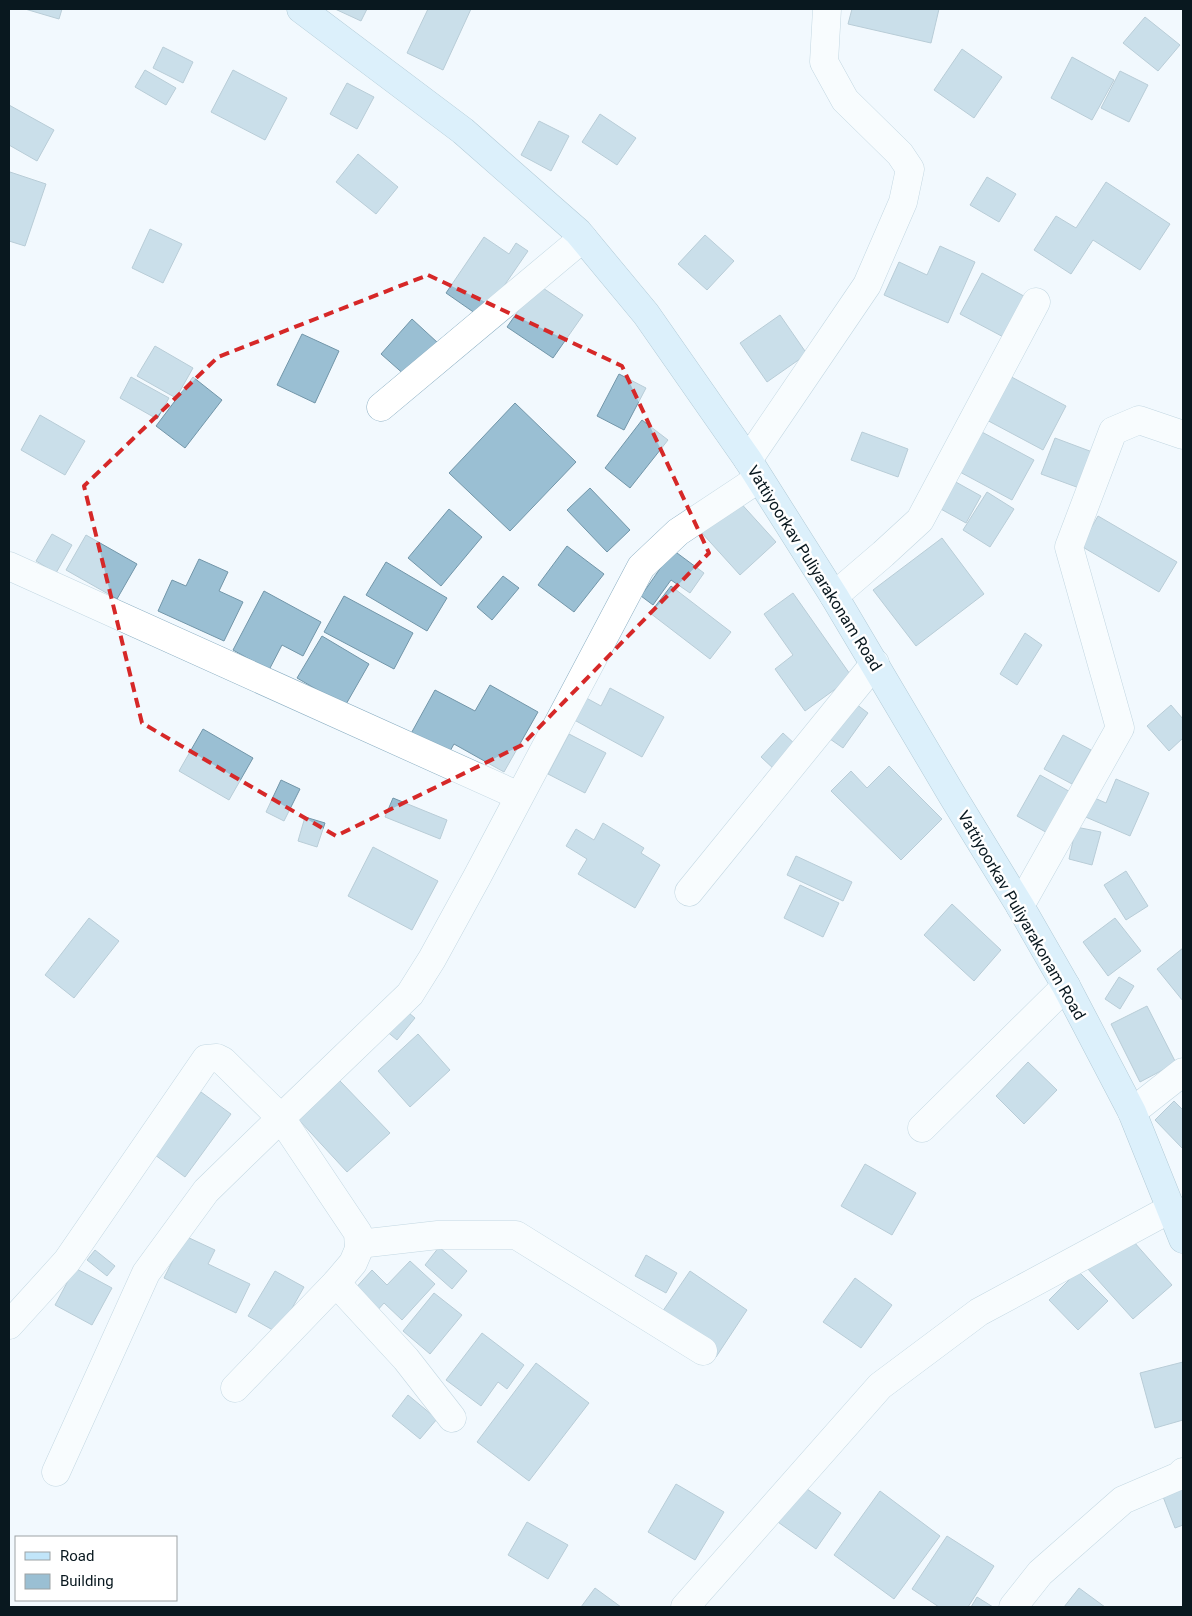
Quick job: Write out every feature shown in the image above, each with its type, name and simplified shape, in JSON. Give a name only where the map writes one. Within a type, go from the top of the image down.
[{"type":"main road","name":"Vattiyoorkav Puliyarakonam Road","points":[[301,9],[463,131],[583,238],[646,314],[753,470],[834,596],[1020,906],[1066,986],[1132,1112],[1175,1203],[1183,1239]]},
{"type":"street","points":[[56,1472],[146,1273],[206,1191],[410,994],[432,959],[641,567],[678,532],[753,470],[867,285],[903,202],[910,169],[900,154],[845,100],[824,62],[826,9]]},
{"type":"street","points":[[381,407],[583,238]]},
{"type":"street","points":[[834,596],[920,520],[1036,302]]},
{"type":"street","points":[[1020,906],[1120,728],[1069,547],[1113,431],[1139,420],[1183,435]]},
{"type":"street","points":[[9,566],[519,796]]},
{"type":"street","points":[[689,892],[875,663]]},
{"type":"street","points":[[922,1128],[1066,986]]},
{"type":"street","points":[[9,1325],[67,1261],[206,1059],[217,1058],[223,1061],[281,1118],[358,1234],[359,1244],[354,1263],[236,1388]]},
{"type":"street","points":[[1132,1112],[1183,1072]]},
{"type":"street","points":[[685,1607],[880,1386],[979,1312],[1175,1203]]},
{"type":"street","points":[[359,1244],[438,1235],[516,1235],[703,1351]]},
{"type":"street","points":[[336,1283],[406,1359],[452,1418]]},
{"type":"street","points":[[1013,1607],[1040,1573],[1123,1500],[1179,1476],[1183,1472]]},
{"type":"highlighted area","points":[[428,275],[622,366],[709,553],[522,745],[336,836],[142,723],[84,486],[218,357]]},
{"type":"building","points":[[25,9],[62,9],[59,19]]},
{"type":"building","points":[[335,9],[367,9],[361,21]]},
{"type":"building","points":[[428,9],[471,9],[443,70],[407,53]]},
{"type":"building","points":[[852,9],[939,9],[931,43],[848,24]]},
{"type":"building","points":[[1145,17],[1180,45],[1158,71],[1123,43]]},
{"type":"building","points":[[163,47],[193,62],[183,83],[153,68]]},
{"type":"building","points":[[962,49],[1002,77],[974,118],[934,90]]},
{"type":"building","points":[[1072,57],[1114,80],[1092,120],[1051,98]]},
{"type":"building","points":[[145,70],[176,88],[166,105],[135,87]]},
{"type":"building","points":[[233,70],[287,98],[265,140],[211,112]]},
{"type":"building","points":[[1120,71],[1148,85],[1129,122],[1101,108]]},
{"type":"building","points":[[347,83],[374,97],[357,129],[330,114]]},
{"type":"building","points":[[9,105],[54,130],[37,161],[9,145]]},
{"type":"building","points":[[600,114],[636,138],[617,165],[582,142]]},
{"type":"building","points":[[539,121],[569,136],[551,171],[521,155]]},
{"type":"building","points":[[358,154],[398,187],[376,214],[336,182]]},
{"type":"building","points":[[10,172],[46,184],[25,246],[9,241]]},
{"type":"building","points":[[987,177],[1016,194],[999,222],[970,205]]},
{"type":"building","points":[[1106,182],[1170,224],[1140,270],[1093,240],[1071,274],[1034,250],[1056,216],[1076,228]]},
{"type":"building","points":[[150,229],[182,244],[163,283],[132,268]]},
{"type":"building","points":[[705,235],[734,261],[707,290],[678,264]]},
{"type":"building","points":[[484,237],[509,254],[516,243],[528,251],[482,318],[446,293]]},
{"type":"building","points":[[940,246],[975,262],[948,323],[884,295],[899,262],[927,275]]},
{"type":"building","points":[[982,273],[1031,300],[1009,340],[960,314]]},
{"type":"building","points":[[537,284],[583,315],[553,358],[507,327]]},
{"type":"building","points":[[780,315],[807,354],[767,382],[740,343]]},
{"type":"building","points":[[412,319],[438,343],[407,377],[381,354]]},
{"type":"building","points":[[302,334],[339,351],[315,403],[277,385]]},
{"type":"building","points":[[155,346],[193,368],[176,398],[137,376]]},
{"type":"building","points":[[1004,373],[1066,406],[1043,450],[981,417]]},
{"type":"building","points":[[619,374],[646,388],[624,430],[597,416]]},
{"type":"building","points":[[131,377],[169,398],[157,419],[120,398]]},
{"type":"building","points":[[193,377],[222,400],[185,448],[156,426]]},
{"type":"building","points":[[515,403],[576,462],[510,531],[449,473]]},
{"type":"building","points":[[40,415],[85,441],[65,475],[21,450]]},
{"type":"building","points":[[642,420],[668,440],[630,488],[605,468]]},
{"type":"building","points":[[980,431],[1034,460],[1012,500],[958,471]]},
{"type":"building","points":[[862,432],[908,449],[898,477],[851,460]]},
{"type":"building","points":[[1055,438],[1095,453],[1082,489],[1041,474]]},
{"type":"building","points":[[954,481],[981,496],[966,523],[939,508]]},
{"type":"building","points":[[590,488],[630,530],[607,552],[567,510]]},
{"type":"building","points":[[987,492],[1014,509],[990,547],[963,530]]},
{"type":"building","points":[[737,499],[776,542],[740,575],[701,532]]},
{"type":"building","points":[[449,509],[482,537],[441,586],[408,558]]},
{"type":"building","points":[[1098,516],[1177,562],[1159,592],[1081,546]]},
{"type":"building","points":[[52,534],[72,545],[56,573],[36,561]]},
{"type":"building","points":[[86,535],[137,564],[117,599],[66,570]]},
{"type":"building","points":[[942,538],[984,594],[916,646],[873,590]]},
{"type":"building","points":[[567,546],[604,574],[574,612],[538,585]]},
{"type":"building","points":[[673,550],[704,573],[690,593],[671,580],[653,605],[641,596]]},
{"type":"building","points":[[199,559],[228,572],[219,591],[243,602],[224,641],[158,611],[172,580],[186,586]]},
{"type":"building","points":[[386,562],[447,598],[427,631],[366,595]]},
{"type":"building","points":[[503,576],[519,588],[492,620],[477,607]]},
{"type":"building","points":[[671,586],[731,632],[710,659],[650,613]]},
{"type":"building","points":[[264,591],[321,622],[303,656],[282,645],[269,670],[233,650]]},
{"type":"building","points":[[793,593],[852,677],[805,711],[775,669],[793,655],[764,614]]},
{"type":"building","points":[[344,596],[413,633],[394,669],[324,632]]},
{"type":"building","points":[[1025,633],[1042,645],[1017,685],[1000,674]]},
{"type":"building","points":[[322,636],[369,664],[345,706],[297,678]]},
{"type":"building","points":[[490,685],[538,712],[504,772],[454,744],[445,760],[408,739],[435,690],[475,711]]},
{"type":"building","points":[[610,688],[664,717],[642,757],[567,716],[579,694],[601,706]]},
{"type":"building","points":[[856,704],[868,713],[843,748],[830,739]]},
{"type":"building","points":[[1171,705],[1183,719],[1183,738],[1169,751],[1147,726]]},
{"type":"building","points":[[203,729],[253,758],[229,800],[179,771]]},
{"type":"building","points":[[783,733],[797,746],[775,770],[761,757]]},
{"type":"building","points":[[569,734],[606,753],[585,793],[548,774]]},
{"type":"building","points":[[1063,735],[1091,750],[1072,784],[1044,769]]},
{"type":"building","points":[[889,766],[942,819],[901,860],[831,791],[851,771],[867,788]]},
{"type":"building","points":[[1040,775],[1074,794],[1051,835],[1017,816]]},
{"type":"building","points":[[1116,779],[1149,793],[1130,836],[1081,815],[1090,796],[1106,803]]},
{"type":"building","points":[[281,780],[300,789],[284,821],[266,812]]},
{"type":"building","points":[[393,798],[447,820],[440,839],[385,817]]},
{"type":"building","points":[[305,817],[325,823],[317,847],[298,841]]},
{"type":"building","points":[[603,823],[644,848],[641,853],[660,865],[635,908],[578,874],[587,859],[566,846],[576,829],[594,840]]},
{"type":"building","points":[[1076,827],[1101,832],[1092,865],[1069,859]]},
{"type":"building","points":[[373,847],[438,881],[412,930],[348,896]]},
{"type":"building","points":[[796,856],[852,882],[843,901],[787,875]]},
{"type":"building","points":[[1126,871],[1148,906],[1126,920],[1104,885]]},
{"type":"building","points":[[800,885],[839,903],[823,937],[784,918]]},
{"type":"building","points":[[952,904],[1001,950],[974,981],[924,935]]},
{"type":"building","points":[[89,918],[119,941],[74,998],[45,975]]},
{"type":"building","points":[[1115,918],[1141,951],[1108,976],[1083,942]]},
{"type":"building","points":[[1183,948],[1183,1001],[1157,969]]},
{"type":"building","points":[[1119,977],[1134,986],[1120,1009],[1105,999]]},
{"type":"building","points":[[1147,1006],[1176,1063],[1140,1082],[1111,1024]]},
{"type":"building","points":[[403,1008],[415,1018],[397,1040],[385,1030]]},
{"type":"building","points":[[418,1034],[450,1070],[410,1107],[378,1071]]},
{"type":"building","points":[[1028,1062],[1057,1090],[1024,1124],[996,1096]]},
{"type":"building","points":[[340,1081],[390,1133],[347,1172],[299,1120]]},
{"type":"building","points":[[201,1092],[231,1114],[185,1177],[155,1155]]},
{"type":"building","points":[[1174,1101],[1183,1110],[1182,1148],[1155,1120]]},
{"type":"building","points":[[865,1164],[916,1193],[892,1235],[841,1206]]},
{"type":"building","points":[[1126,1233],[1172,1285],[1133,1319],[1087,1268]]},
{"type":"building","points":[[185,1236],[215,1250],[208,1264],[250,1284],[236,1313],[164,1278]]},
{"type":"building","points":[[439,1247],[467,1271],[452,1289],[425,1265]]},
{"type":"building","points":[[95,1250],[115,1266],[107,1276],[87,1260]]},
{"type":"building","points":[[646,1255],[677,1273],[666,1293],[635,1276]]},
{"type":"building","points":[[410,1261],[435,1284],[402,1320],[384,1303],[376,1312],[353,1291],[372,1270],[387,1285]]},
{"type":"building","points":[[75,1268],[112,1288],[92,1325],[55,1305]]},
{"type":"building","points":[[275,1271],[304,1287],[278,1333],[248,1316]]},
{"type":"building","points":[[690,1271],[747,1310],[716,1357],[658,1318]]},
{"type":"building","points":[[1078,1271],[1108,1301],[1078,1330],[1049,1300]]},
{"type":"building","points":[[855,1278],[892,1305],[861,1348],[823,1322]]},
{"type":"building","points":[[434,1293],[462,1315],[430,1354],[403,1331]]},
{"type":"building","points":[[482,1333],[524,1365],[507,1389],[498,1382],[481,1406],[446,1380]]},
{"type":"building","points":[[1183,1362],[1183,1420],[1155,1428],[1140,1373]]},
{"type":"building","points":[[536,1363],[589,1403],[529,1481],[477,1442]]},
{"type":"building","points":[[408,1395],[437,1419],[420,1439],[392,1416]]},
{"type":"building","points":[[676,1484],[724,1512],[695,1560],[648,1532]]},
{"type":"building","points":[[800,1484],[841,1513],[816,1549],[775,1520]]},
{"type":"building","points":[[1183,1486],[1183,1525],[1175,1528],[1162,1494]]},
{"type":"building","points":[[880,1491],[940,1536],[894,1599],[834,1555]]},
{"type":"building","points":[[527,1522],[568,1545],[548,1579],[508,1555]]},
{"type":"building","points":[[947,1536],[994,1566],[968,1607],[939,1607],[912,1589]]},
{"type":"building","points":[[595,1588],[621,1607],[581,1607]]},
{"type":"building","points":[[1079,1588],[1105,1607],[1064,1607]]},
{"type":"building","points":[[977,1597],[993,1607],[971,1607]]}]
